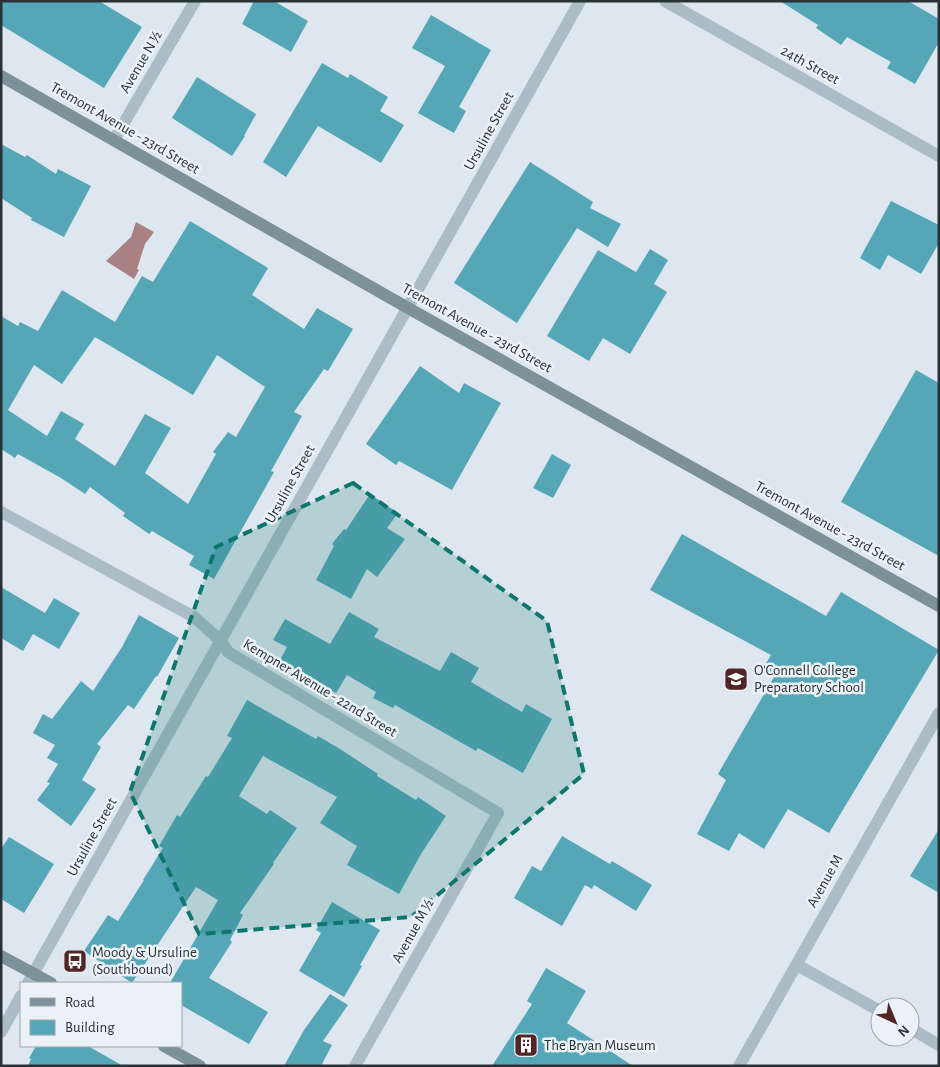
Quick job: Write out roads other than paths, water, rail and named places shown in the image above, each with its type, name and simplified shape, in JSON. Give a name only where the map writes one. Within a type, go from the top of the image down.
[{"type":"street","name":"Avenue N ½","points":[[114,140],[196,1]]},
{"type":"street","name":"Ursuline Street","points":[[31,978],[580,1]]},
{"type":"street","name":"24th Street","points":[[665,1],[939,156]]},
{"type":"street","name":"Tremont Avenue - 23rd Street","points":[[1,76],[408,308],[939,606]]},
{"type":"street","name":"Kempner Avenue - 22nd Street","points":[[1,512],[194,617],[221,641],[228,652],[498,813]]},
{"type":"street","name":"Avenue M","points":[[739,1066],[939,713]]},
{"type":"street","name":"Avenue M ½","points":[[355,1066],[498,813]]},
{"type":"street","points":[[1,956],[31,978],[47,982]]},
{"type":"street","points":[[797,965],[870,1006]]},
{"type":"street","points":[[1,1032],[20,998]]},
{"type":"street","points":[[920,1034],[939,1044]]},
{"type":"street","points":[[166,1047],[200,1066]]},
{"type":"place","name":"O'Connell College Preparatory School","points":[[736,679]]},
{"type":"place","name":"Moody & Ursuline (Southbound)","points":[[75,961]]},
{"type":"place","name":"The Bryan Museum","points":[[526,1045]]}]
